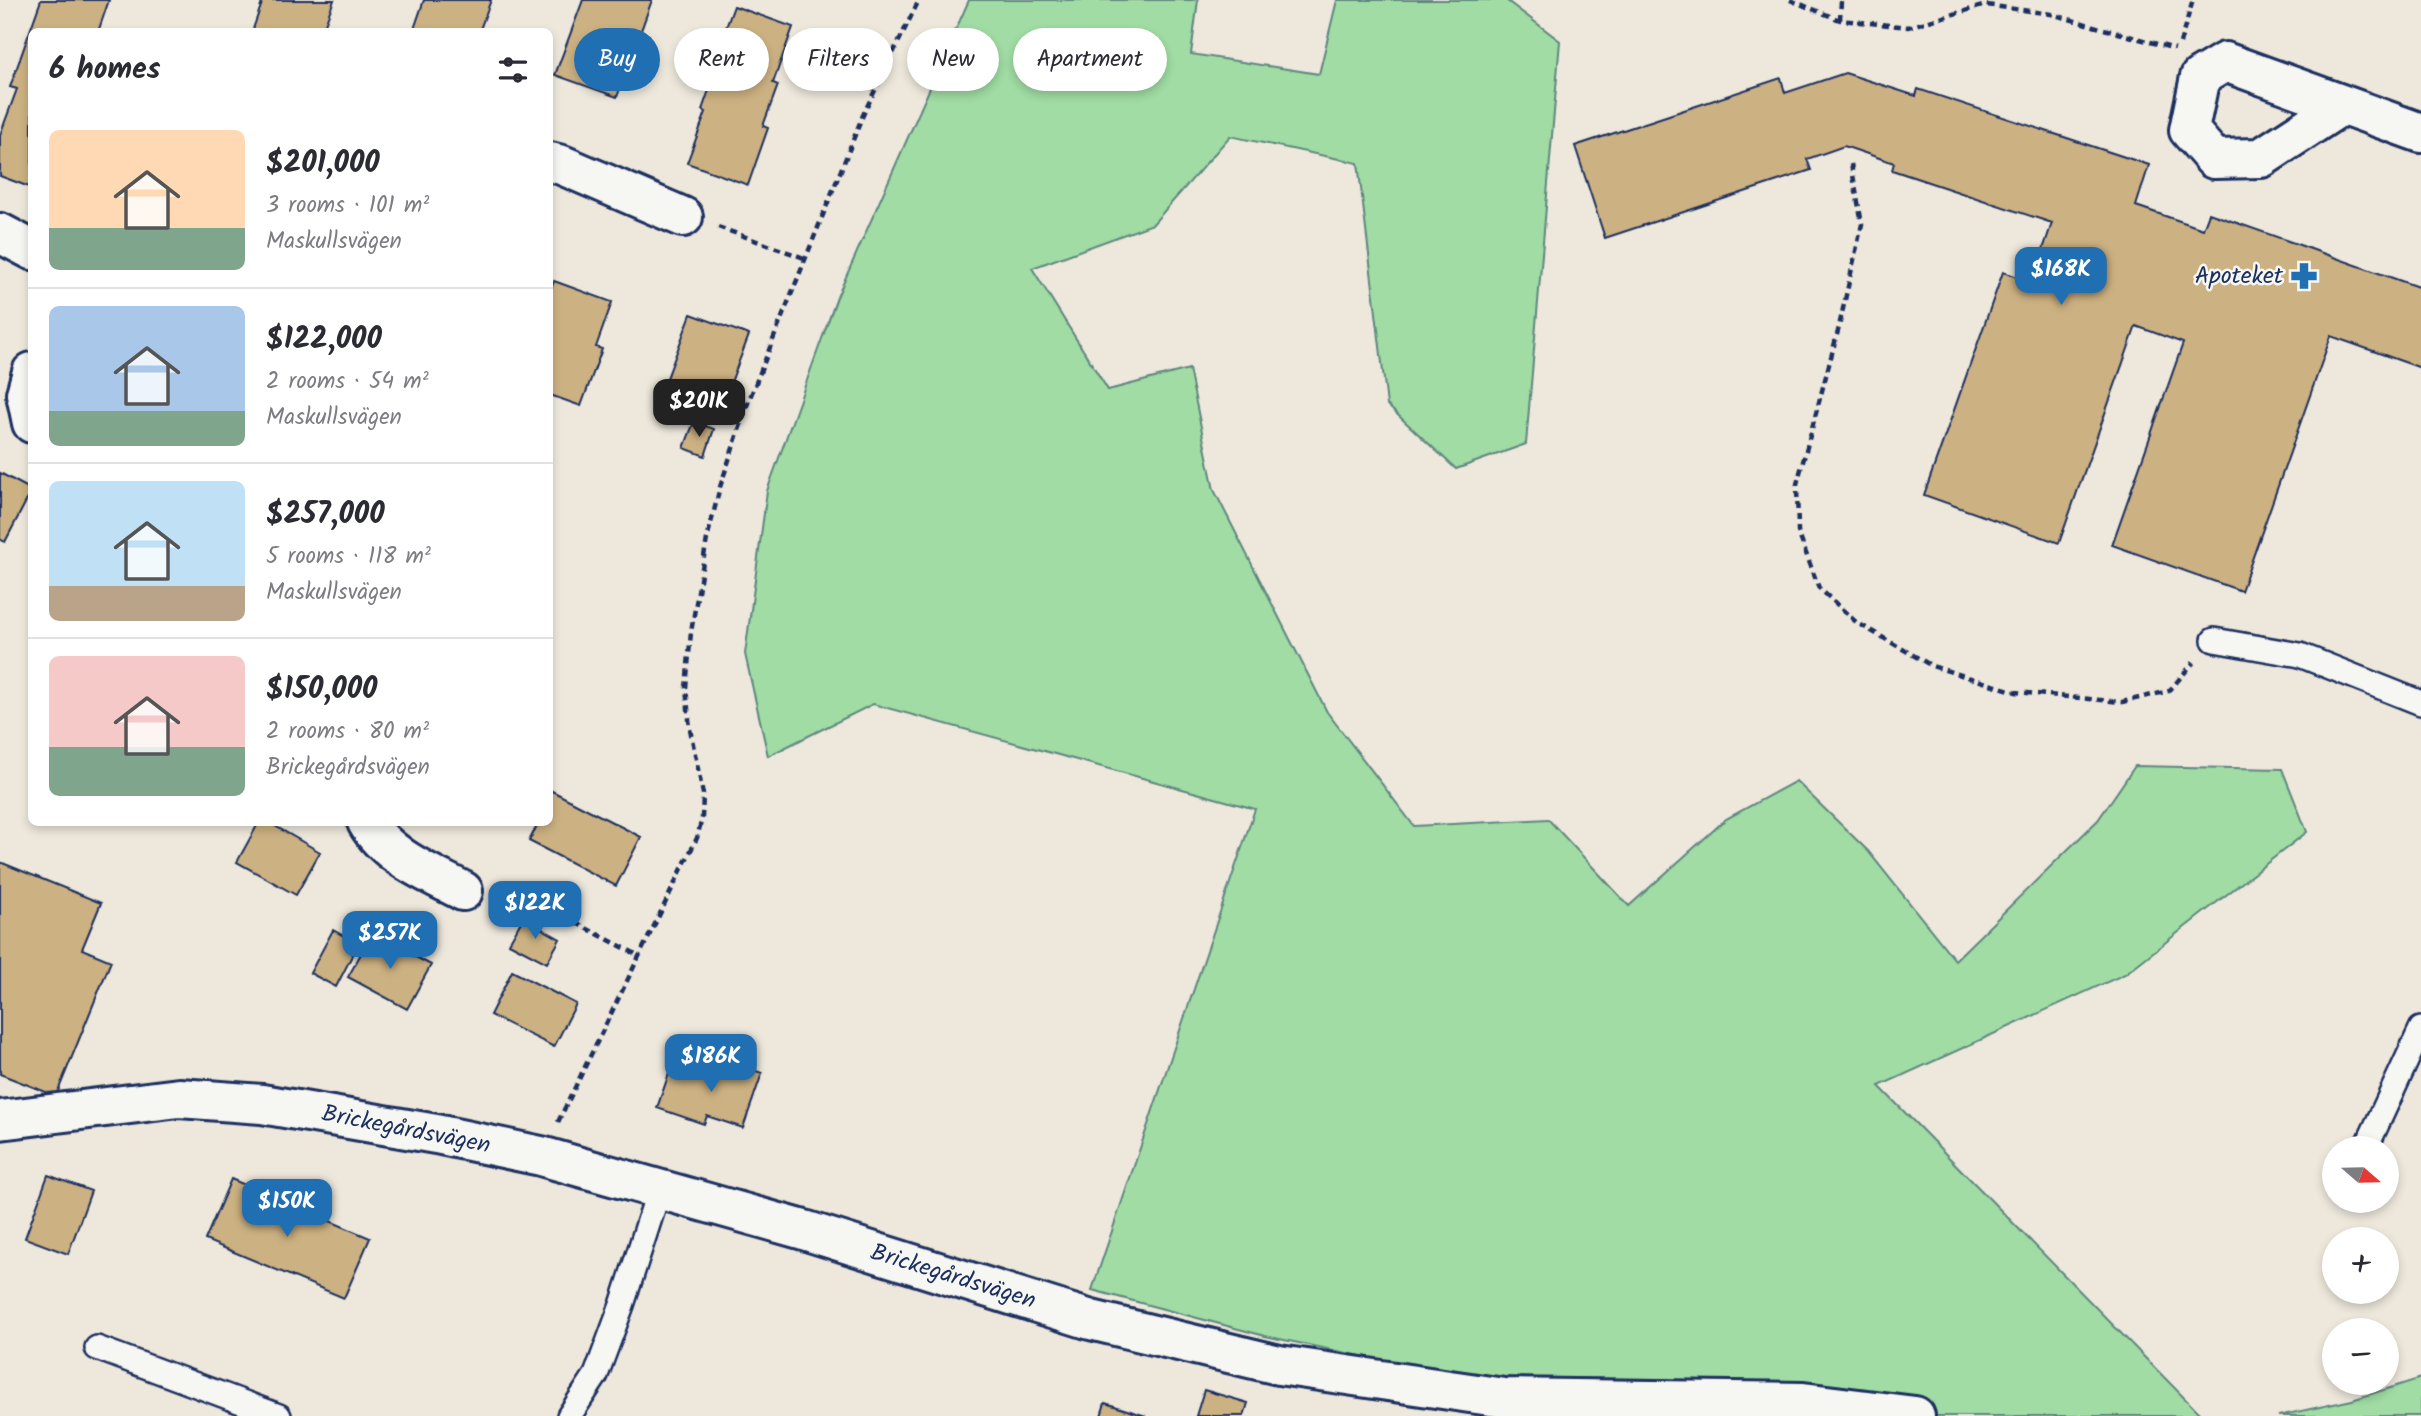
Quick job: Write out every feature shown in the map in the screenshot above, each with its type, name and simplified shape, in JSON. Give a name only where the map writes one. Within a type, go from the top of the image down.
[{"type":"street","points":[[2342,106],[2421,133]]},
{"type":"street","points":[[553,163],[683,217]]},
{"type":"street","points":[[0,233],[28,248]]},
{"type":"street","points":[[370,826],[384,845],[463,891]]},
{"type":"street","name":"Brickegårdsvägen","points":[[0,1120],[179,1098],[262,1104],[436,1133],[541,1156],[804,1230],[1091,1320],[1279,1365],[1504,1398],[1803,1402],[1915,1416]]},
{"type":"lane","points":[[2214,640],[2300,654],[2421,703]]},
{"type":"lane","points":[[2372,1136],[2421,1028]]},
{"type":"lane","points":[[569,1416],[596,1375],[659,1190]]},
{"type":"lane","points":[[97,1348],[279,1416]]},
{"type":"path","points":[[541,1156],[697,838],[702,818],[703,794],[690,729],[686,688],[691,632],[707,539],[720,487],[750,400],[863,114],[919,0]]},
{"type":"path","points":[[1790,0],[1840,20],[1908,27],[1986,5],[2051,13],[2178,50]]},
{"type":"path","points":[[1840,20],[1841,0]]},
{"type":"path","points":[[1851,164],[1862,224],[1838,331],[1797,484],[1798,532],[1819,588],[1856,622],[1932,666],[2016,692],[2122,702],[2169,691],[2214,640]]},
{"type":"path","points":[[683,217],[807,259]]},
{"type":"path","points":[[463,891],[490,878],[640,956]]},
{"type":"green space","points":[[969,0],[1198,0],[1191,54],[1319,74],[1337,0],[1506,0],[1560,41],[1526,444],[1456,469],[1387,405],[1358,163],[1230,136],[1153,224],[1032,268],[1108,390],[1189,369],[1214,490],[1327,712],[1414,826],[1548,819],[1629,906],[1726,819],[1796,781],[1868,851],[1955,960],[2098,820],[2135,766],[2282,769],[2307,832],[2125,974],[1879,1086],[2202,1416],[1691,1416],[1670,1379],[1462,1377],[1265,1336],[1092,1290],[1255,809],[873,704],[768,756],[745,654],[767,491],[837,297],[929,91],[999,91],[999,28],[957,28]]},
{"type":"green space","points":[[2421,1378],[2421,1416],[2278,1416],[2368,1395],[2399,1395],[2399,1385]]},
{"type":"building","points":[[41,0],[109,0],[99,28],[31,28]]},
{"type":"building","points":[[263,0],[334,0],[324,28],[253,28]]},
{"type":"building","points":[[424,0],[491,0],[480,28],[414,28]]},
{"type":"building","points":[[583,0],[652,0],[642,28],[574,28],[574,82],[555,75]]},
{"type":"building","points":[[734,6],[793,27],[783,28],[783,55],[773,83],[778,85],[763,126],[768,128],[748,185],[687,163],[706,112],[702,110],[709,91],[769,91],[769,28],[726,28]]},
{"type":"building","points":[[28,36],[28,186],[0,176],[0,135],[17,89],[10,87]]},
{"type":"building","points":[[1845,73],[1916,96],[1918,89],[2149,165],[2136,206],[2203,229],[2209,213],[2421,288],[2421,368],[2331,336],[2241,591],[2112,545],[2183,343],[2136,326],[2059,543],[1924,495],[2003,272],[2032,282],[2052,223],[1892,170],[1894,163],[1844,146],[1807,159],[1811,170],[1605,238],[1575,146],[1781,78],[1785,93]]},
{"type":"building","points":[[600,91],[619,91],[617,97]]},
{"type":"building","points":[[554,281],[612,302],[596,347],[602,349],[581,406],[553,396]]},
{"type":"building","points":[[691,314],[749,335],[720,411],[663,389]]},
{"type":"building","points":[[694,422],[714,429],[705,456],[684,448]]},
{"type":"building","points":[[0,473],[28,488],[28,498],[5,542],[0,539]]},
{"type":"building","points":[[553,792],[641,837],[616,886],[529,841],[537,826],[553,826]]},
{"type":"building","points":[[257,826],[275,826],[320,852],[296,895],[237,862]]},
{"type":"building","points":[[0,862],[101,903],[82,949],[111,961],[56,1096],[0,1074]]},
{"type":"building","points":[[523,918],[560,939],[547,963],[509,943]]},
{"type":"building","points":[[333,930],[358,944],[336,987],[310,973]]},
{"type":"building","points":[[372,934],[431,965],[407,1009],[348,977]]},
{"type":"building","points":[[512,971],[576,1004],[554,1047],[490,1015]]},
{"type":"building","points":[[722,1059],[762,1073],[743,1128],[707,1116],[704,1124],[657,1108],[672,1065],[714,1079]]},
{"type":"building","points":[[48,1175],[91,1191],[68,1254],[25,1238]]},
{"type":"building","points":[[231,1179],[370,1238],[344,1298],[205,1240]]},
{"type":"building","points":[[1204,1390],[1248,1403],[1244,1416],[1196,1416]]},
{"type":"building","points":[[1105,1403],[1146,1416],[1101,1416]]},
{"type":"place","name":"Apoteket","points":[[2304,276]]}]
